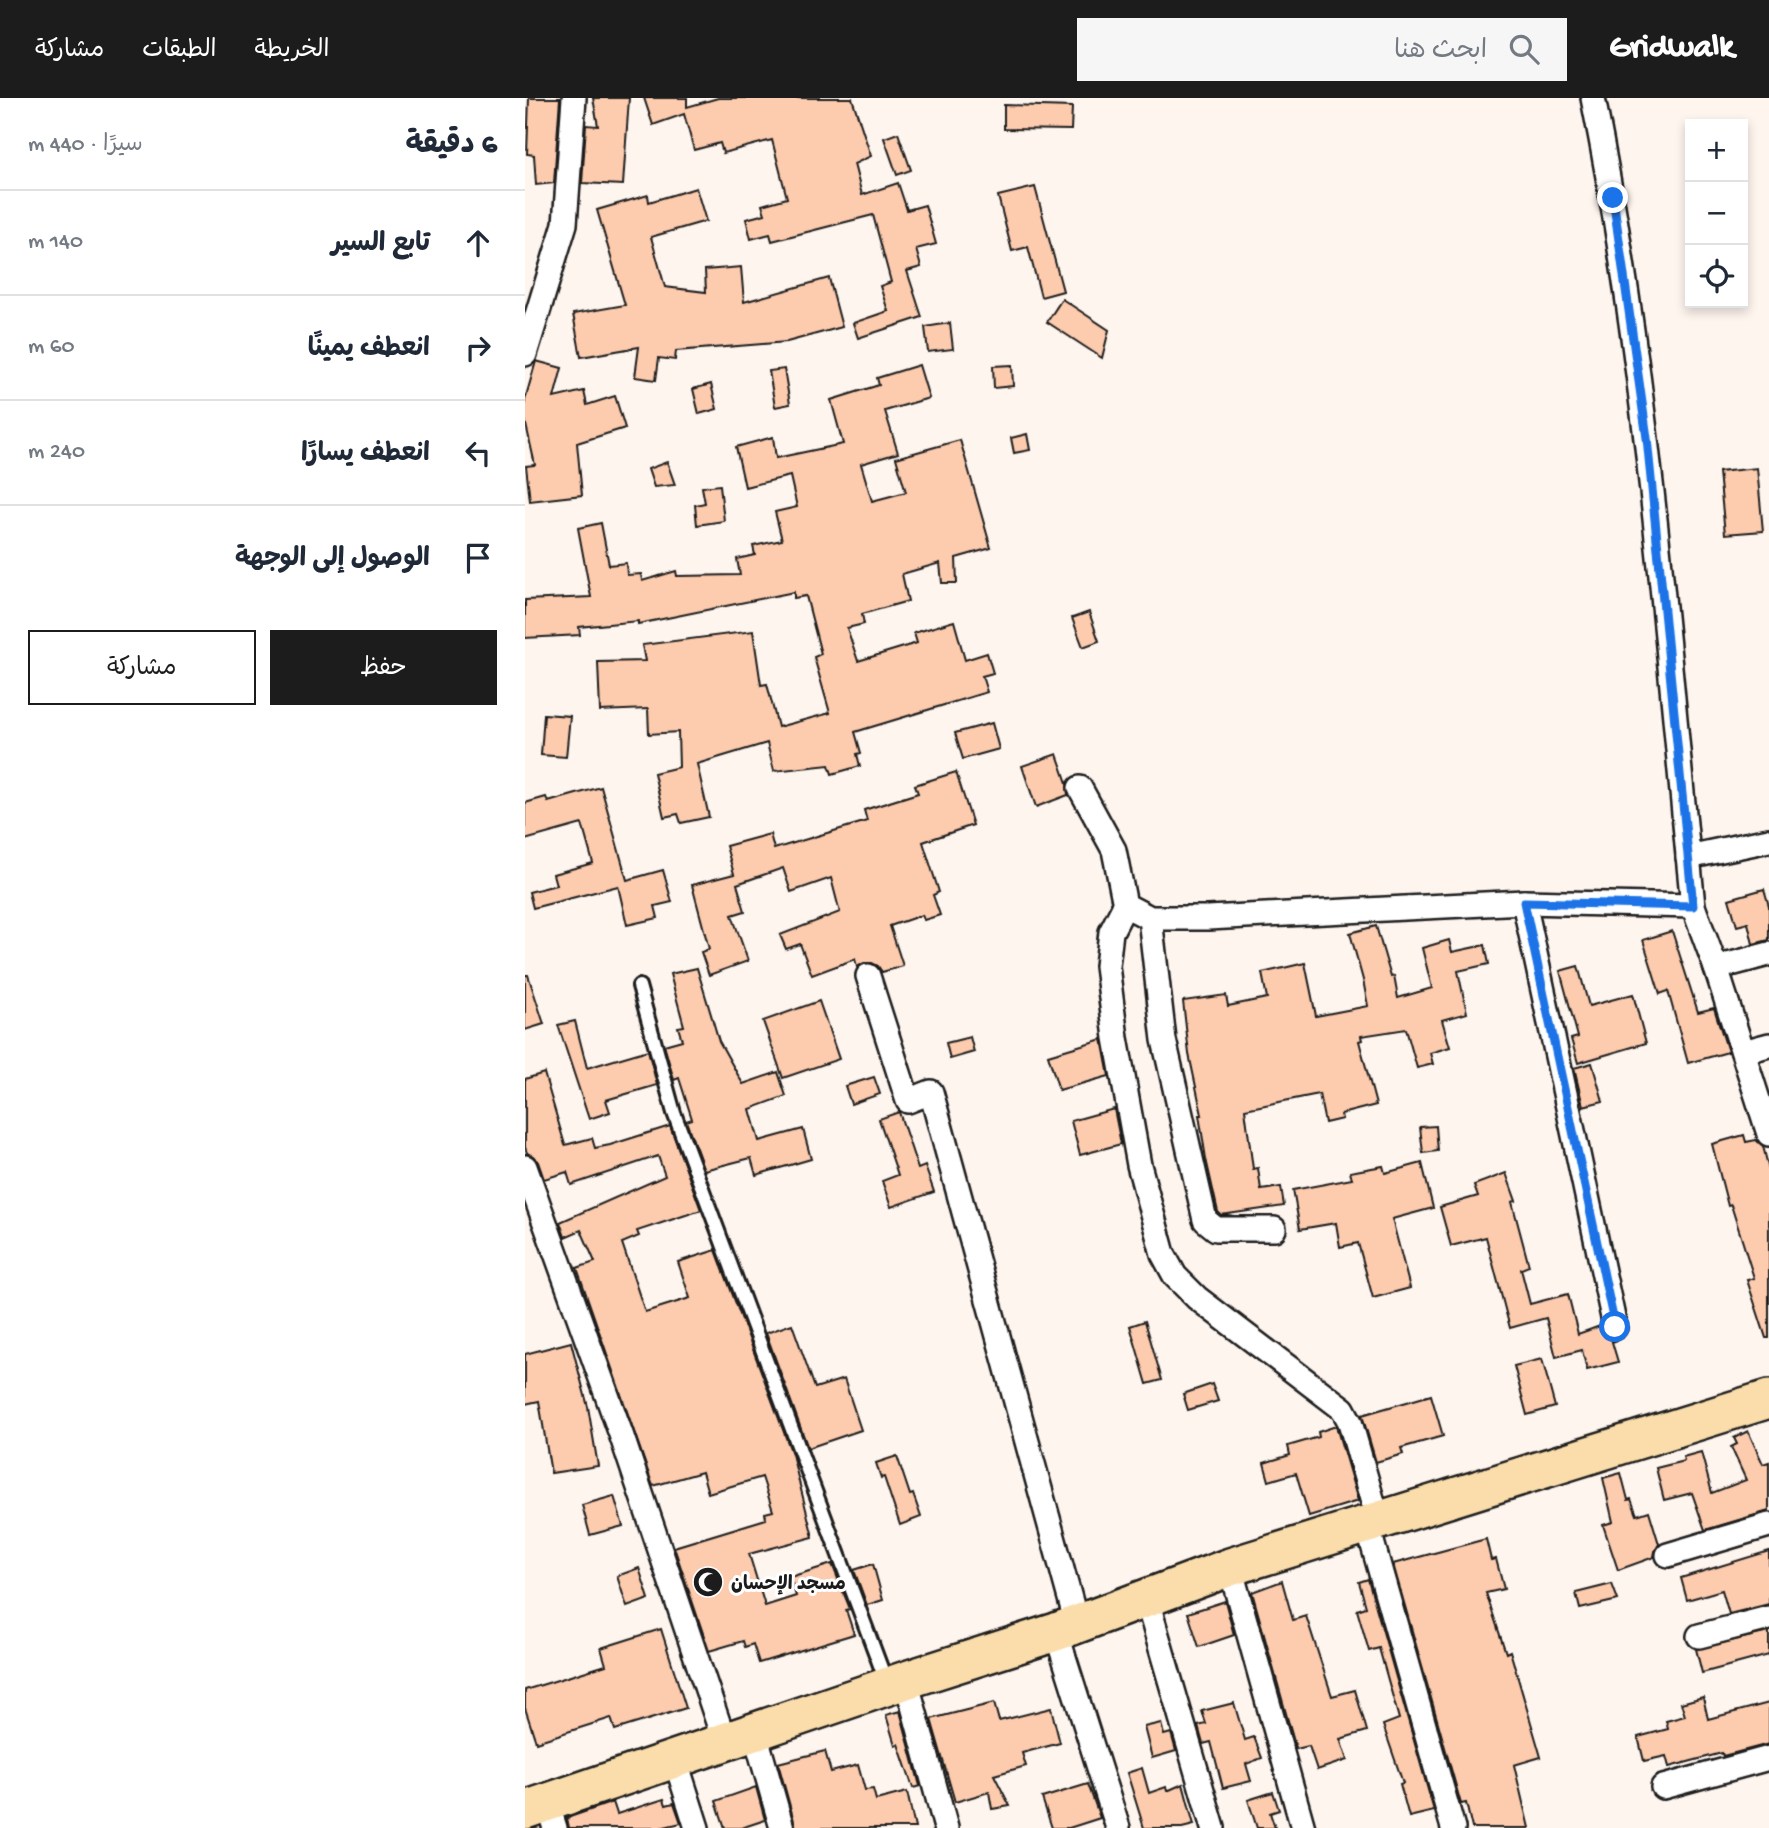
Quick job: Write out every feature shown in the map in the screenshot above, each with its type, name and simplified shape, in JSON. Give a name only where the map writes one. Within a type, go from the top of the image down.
[{"type":"main road","points":[[543,1814],[675,1759],[1067,1628],[1230,1567],[1769,1399]]},
{"type":"street","points":[[525,354],[565,224],[575,98]]},
{"type":"street","points":[[1593,98],[1613,198],[1647,438],[1693,906],[1716,968],[1768,1130]]},
{"type":"street","points":[[1080,788],[1114,850],[1125,905],[1111,932],[1107,966],[1116,1038],[1139,1165],[1163,1254],[1175,1276],[1197,1298],[1343,1409],[1350,1422],[1373,1522],[1453,1828]]},
{"type":"street","points":[[1688,857],[1769,840]]},
{"type":"street","points":[[1125,905],[1150,918],[1208,918],[1524,902],[1693,906]]},
{"type":"street","points":[[1524,902],[1615,1327]]},
{"type":"street","points":[[1150,918],[1164,1040],[1205,1220],[1216,1229],[1274,1229]]},
{"type":"street","points":[[1716,968],[1769,954]]},
{"type":"street","points":[[868,975],[908,1101],[931,1092],[1118,1828]]},
{"type":"street","points":[[1743,1052],[1769,1045]]},
{"type":"street","points":[[525,1167],[622,1437],[740,1738],[782,1828]]},
{"type":"street","points":[[1668,1555],[1769,1525]]},
{"type":"street","points":[[1230,1567],[1303,1828]]},
{"type":"street","points":[[1146,1597],[1213,1828]]},
{"type":"street","points":[[1699,1636],[1769,1618]]},
{"type":"street","points":[[897,1684],[946,1828]]},
{"type":"street","points":[[1663,1787],[1769,1758]]},
{"type":"street","points":[[675,1759],[697,1828]]},
{"type":"lane","points":[[639,986],[674,1113],[897,1684]]},
{"type":"building","points":[[529,98],[560,98],[554,183],[536,185],[534,155],[527,154]]},
{"type":"building","points":[[593,98],[629,98],[623,185],[582,183],[586,125],[598,126]]},
{"type":"building","points":[[644,98],[687,98],[687,107],[718,98],[852,98],[871,156],[854,164],[862,195],[898,183],[907,210],[925,205],[936,244],[916,249],[921,267],[907,271],[922,317],[858,338],[853,323],[888,311],[880,286],[891,282],[873,215],[772,241],[770,234],[751,239],[746,219],[765,214],[762,205],[787,198],[772,140],[723,153],[720,143],[694,150],[684,114],[653,125]]},
{"type":"building","points":[[1004,105],[1072,107],[1071,130],[1004,129]]},
{"type":"building","points":[[898,133],[911,170],[897,175],[884,138]]},
{"type":"building","points":[[1035,187],[1063,291],[1041,297],[1028,247],[1012,251],[998,196]]},
{"type":"building","points":[[696,188],[706,221],[651,237],[665,287],[706,292],[705,270],[741,267],[744,302],[829,278],[842,327],[787,342],[676,351],[675,360],[659,358],[656,380],[635,377],[639,347],[581,357],[573,314],[625,305],[597,210],[648,195],[649,202]]},
{"type":"building","points":[[1062,299],[1109,330],[1102,358],[1047,322]]},
{"type":"building","points":[[950,323],[953,349],[928,352],[925,327]]},
{"type":"building","points":[[536,361],[562,368],[554,398],[584,391],[587,405],[615,396],[625,428],[577,443],[582,495],[530,501],[526,466],[535,465],[525,420],[525,400]]},
{"type":"building","points":[[919,365],[929,398],[885,411],[898,453],[861,464],[872,501],[906,492],[896,458],[960,440],[991,548],[956,558],[957,583],[942,583],[940,563],[902,574],[908,601],[862,614],[864,624],[847,628],[858,661],[917,643],[914,633],[954,621],[965,660],[987,653],[993,673],[982,676],[987,692],[855,732],[861,753],[857,754],[860,766],[832,774],[829,765],[774,771],[767,743],[697,764],[709,817],[681,823],[678,814],[664,817],[654,773],[679,767],[678,732],[649,734],[648,709],[600,711],[598,662],[645,661],[642,645],[753,631],[761,685],[767,684],[778,727],[830,713],[814,657],[821,654],[806,596],[794,598],[794,592],[638,624],[638,621],[579,627],[580,635],[525,638],[525,600],[591,597],[578,528],[601,523],[609,565],[626,563],[627,575],[641,574],[642,581],[676,571],[677,576],[740,575],[737,559],[755,555],[753,546],[782,540],[775,512],[797,507],[790,476],[745,487],[736,447],[773,437],[776,458],[843,444],[831,400],[879,385],[877,378]]},
{"type":"building","points":[[1012,365],[1013,386],[994,388],[993,366]]},
{"type":"building","points":[[784,369],[790,404],[775,407],[769,371]]},
{"type":"building","points":[[711,384],[717,409],[699,414],[693,389]]},
{"type":"building","points":[[1027,434],[1030,450],[1014,453],[1011,438]]},
{"type":"building","points":[[667,462],[675,485],[654,487],[648,469]]},
{"type":"building","points":[[1757,468],[1763,531],[1725,534],[1719,472]]},
{"type":"building","points":[[720,485],[724,521],[697,525],[695,505],[705,503],[702,487]]},
{"type":"building","points":[[1089,612],[1099,641],[1083,647],[1072,618]]},
{"type":"building","points":[[544,714],[570,716],[566,757],[541,755]]},
{"type":"building","points":[[992,723],[999,749],[963,759],[955,733]]},
{"type":"building","points":[[1057,754],[1067,783],[1068,795],[1036,807],[1022,766]]},
{"type":"building","points":[[956,772],[973,825],[923,842],[939,892],[933,895],[940,915],[924,920],[922,915],[890,926],[903,966],[882,972],[872,963],[857,967],[855,959],[812,975],[800,944],[786,949],[780,935],[840,912],[831,878],[791,892],[783,868],[737,884],[745,911],[732,915],[748,961],[709,975],[701,952],[709,949],[692,885],[734,874],[726,846],[770,834],[774,849],[867,821],[864,810],[918,793],[915,785]]},
{"type":"building","points":[[601,787],[627,880],[663,870],[672,902],[655,906],[658,918],[627,925],[618,886],[533,908],[529,892],[556,885],[553,874],[593,863],[582,824],[525,840],[525,803],[546,797],[548,802]]},
{"type":"building","points":[[1764,889],[1769,906],[1769,940],[1753,944],[1748,923],[1737,926],[1729,899]]},
{"type":"building","points":[[1376,926],[1391,977],[1394,976],[1398,998],[1432,988],[1422,948],[1449,940],[1452,952],[1485,945],[1489,964],[1458,971],[1467,1013],[1442,1020],[1450,1047],[1430,1053],[1433,1064],[1417,1068],[1406,1029],[1361,1036],[1362,1040],[1359,1041],[1376,1105],[1341,1114],[1342,1119],[1325,1123],[1319,1094],[1245,1109],[1253,1169],[1258,1168],[1261,1190],[1281,1187],[1284,1206],[1221,1215],[1218,1212],[1206,1159],[1199,1115],[1202,1115],[1189,1054],[1183,1001],[1226,995],[1228,1006],[1267,998],[1262,973],[1305,963],[1316,1016],[1368,1006],[1350,933]]},
{"type":"building","points":[[1672,931],[1698,1012],[1714,1008],[1728,1052],[1688,1063],[1668,991],[1660,994],[1643,940]]},
{"type":"building","points":[[1578,966],[1589,1006],[1633,994],[1646,1043],[1578,1063],[1571,1039],[1578,1037],[1560,971]]},
{"type":"building","points":[[697,968],[719,1041],[743,1084],[778,1072],[786,1096],[750,1109],[759,1141],[803,1129],[811,1159],[756,1175],[751,1158],[704,1170],[686,1121],[692,1119],[679,1078],[674,1080],[664,1045],[682,1040],[678,1027],[684,1026],[670,974]]},
{"type":"building","points":[[525,975],[528,975],[544,1024],[525,1030]]},
{"type":"building","points":[[819,1001],[839,1059],[783,1078],[763,1021]]},
{"type":"building","points":[[575,1021],[587,1068],[648,1050],[657,1085],[606,1100],[610,1112],[589,1119],[558,1025]]},
{"type":"building","points":[[970,1037],[974,1052],[950,1059],[946,1043]]},
{"type":"building","points":[[1102,1039],[1109,1076],[1059,1090],[1048,1055]]},
{"type":"building","points":[[1592,1063],[1603,1101],[1583,1106],[1574,1068]]},
{"type":"building","points":[[544,1073],[565,1145],[592,1138],[595,1148],[670,1126],[701,1210],[637,1231],[639,1236],[622,1243],[645,1312],[690,1298],[678,1262],[716,1250],[792,1454],[813,1537],[749,1554],[765,1606],[796,1596],[790,1577],[832,1564],[850,1609],[846,1610],[854,1634],[759,1663],[753,1644],[745,1647],[743,1641],[709,1651],[674,1547],[766,1519],[765,1513],[773,1511],[762,1477],[708,1493],[702,1472],[653,1486],[577,1268],[595,1262],[581,1230],[565,1237],[560,1222],[665,1176],[658,1156],[571,1185],[567,1172],[544,1179],[538,1162],[527,1153],[525,1147],[525,1079]]},
{"type":"building","points":[[874,1077],[880,1094],[851,1104],[845,1086]]},
{"type":"building","points":[[1114,1109],[1121,1144],[1080,1155],[1071,1121]]},
{"type":"building","points":[[899,1112],[918,1169],[925,1166],[934,1192],[891,1207],[882,1181],[898,1175],[879,1119]]},
{"type":"building","points":[[1436,1126],[1438,1151],[1423,1153],[1420,1127]]},
{"type":"building","points":[[1744,1135],[1746,1142],[1756,1140],[1763,1146],[1769,1170],[1769,1338],[1766,1338],[1747,1280],[1754,1278],[1731,1205],[1728,1206],[1712,1144]]},
{"type":"building","points":[[1422,1163],[1433,1208],[1392,1219],[1410,1288],[1373,1298],[1358,1243],[1340,1247],[1336,1223],[1300,1229],[1293,1190],[1352,1179],[1350,1172],[1383,1166],[1385,1173]]},
{"type":"building","points":[[1506,1173],[1516,1201],[1512,1202],[1529,1266],[1521,1269],[1530,1304],[1568,1294],[1578,1334],[1600,1326],[1605,1337],[1615,1341],[1612,1342],[1618,1362],[1587,1370],[1582,1350],[1556,1357],[1546,1318],[1510,1328],[1486,1237],[1451,1246],[1440,1207],[1478,1196],[1474,1185]]},
{"type":"building","points":[[1145,1321],[1162,1380],[1147,1384],[1130,1326]]},
{"type":"building","points":[[792,1324],[815,1388],[844,1379],[861,1430],[808,1448],[766,1333]]},
{"type":"building","points":[[571,1342],[588,1407],[598,1466],[551,1473],[539,1401],[525,1404],[525,1354]]},
{"type":"building","points":[[1542,1359],[1555,1407],[1527,1415],[1514,1366]]},
{"type":"building","points":[[1212,1384],[1218,1401],[1188,1410],[1183,1394]]},
{"type":"building","points":[[1431,1395],[1443,1436],[1401,1448],[1403,1454],[1376,1462],[1362,1415]]},
{"type":"building","points":[[1336,1426],[1358,1501],[1309,1516],[1296,1473],[1269,1481],[1264,1463],[1290,1455],[1288,1446],[1319,1437],[1318,1432]]},
{"type":"building","points":[[1748,1431],[1763,1464],[1769,1462],[1769,1511],[1705,1530],[1692,1493],[1664,1500],[1656,1468],[1684,1461],[1683,1457],[1701,1452],[1712,1493],[1746,1480],[1731,1447],[1737,1444],[1734,1438]]},
{"type":"building","points":[[897,1456],[910,1495],[913,1494],[921,1517],[900,1525],[884,1477],[881,1478],[876,1463]]},
{"type":"building","points":[[1621,1473],[1628,1500],[1631,1499],[1637,1515],[1649,1511],[1659,1544],[1654,1557],[1618,1570],[1603,1525],[1613,1522],[1603,1478]]},
{"type":"building","points":[[614,1496],[623,1526],[590,1535],[582,1505]]},
{"type":"building","points":[[1486,1539],[1491,1560],[1496,1559],[1504,1589],[1486,1593],[1506,1653],[1510,1651],[1541,1757],[1514,1765],[1529,1828],[1472,1828],[1466,1803],[1461,1804],[1393,1564]]},
{"type":"building","points":[[1769,1551],[1769,1604],[1729,1614],[1722,1590],[1687,1600],[1681,1578]]},
{"type":"building","points":[[873,1564],[883,1600],[867,1605],[854,1570]]},
{"type":"building","points":[[639,1568],[649,1599],[627,1607],[617,1576]]},
{"type":"building","points":[[1368,1579],[1434,1811],[1409,1817],[1400,1784],[1403,1783],[1383,1725],[1399,1719],[1379,1648],[1369,1651],[1357,1610],[1366,1607],[1359,1582]]},
{"type":"building","points":[[1282,1581],[1293,1620],[1306,1616],[1332,1696],[1355,1690],[1367,1731],[1340,1739],[1347,1760],[1317,1770],[1309,1746],[1296,1749],[1252,1592]]},
{"type":"building","points":[[1612,1584],[1618,1600],[1580,1609],[1576,1593]]},
{"type":"building","points":[[1225,1601],[1234,1635],[1199,1647],[1188,1613]]},
{"type":"building","points":[[661,1629],[686,1708],[615,1730],[611,1718],[536,1742],[525,1708],[525,1690],[606,1665],[601,1648]]},
{"type":"building","points":[[1769,1632],[1769,1655],[1702,1673],[1696,1649]]},
{"type":"building","points":[[1703,1697],[1708,1719],[1769,1703],[1769,1744],[1669,1767],[1666,1756],[1644,1761],[1638,1737],[1668,1729],[1666,1721],[1685,1716],[1681,1703]]},
{"type":"building","points":[[994,1703],[999,1721],[1051,1708],[1060,1743],[1022,1753],[1026,1766],[994,1775],[1010,1806],[992,1809],[989,1792],[955,1802],[931,1719]]},
{"type":"building","points":[[1234,1703],[1245,1740],[1254,1737],[1262,1758],[1246,1764],[1251,1781],[1223,1788],[1211,1742],[1203,1744],[1198,1726],[1206,1724],[1202,1711]]},
{"type":"building","points":[[900,1711],[920,1786],[913,1788],[886,1715]]},
{"type":"building","points":[[1161,1723],[1164,1735],[1171,1733],[1176,1751],[1152,1758],[1144,1727]]},
{"type":"building","points":[[825,1751],[831,1772],[858,1765],[865,1790],[873,1789],[876,1800],[907,1792],[915,1828],[796,1828],[778,1763]]},
{"type":"building","points":[[1142,1768],[1149,1793],[1166,1787],[1167,1791],[1183,1784],[1194,1825],[1182,1828],[1144,1828],[1127,1773]]},
{"type":"building","points":[[1088,1784],[1100,1818],[1069,1828],[1052,1828],[1042,1798]]},
{"type":"building","points":[[756,1787],[765,1820],[741,1828],[725,1828],[716,1801]]},
{"type":"building","points":[[1273,1792],[1279,1810],[1270,1813],[1275,1828],[1257,1828],[1248,1800]]},
{"type":"building","points":[[664,1799],[666,1805],[674,1803],[681,1823],[660,1828],[569,1828],[567,1818],[613,1802],[617,1814]]},
{"type":"place","name":"مسجد الإحسان","points":[[708,1582]]},
{"type":"route","points":[[1613,198],[1647,438],[1693,906],[1524,902],[1615,1327]]}]
